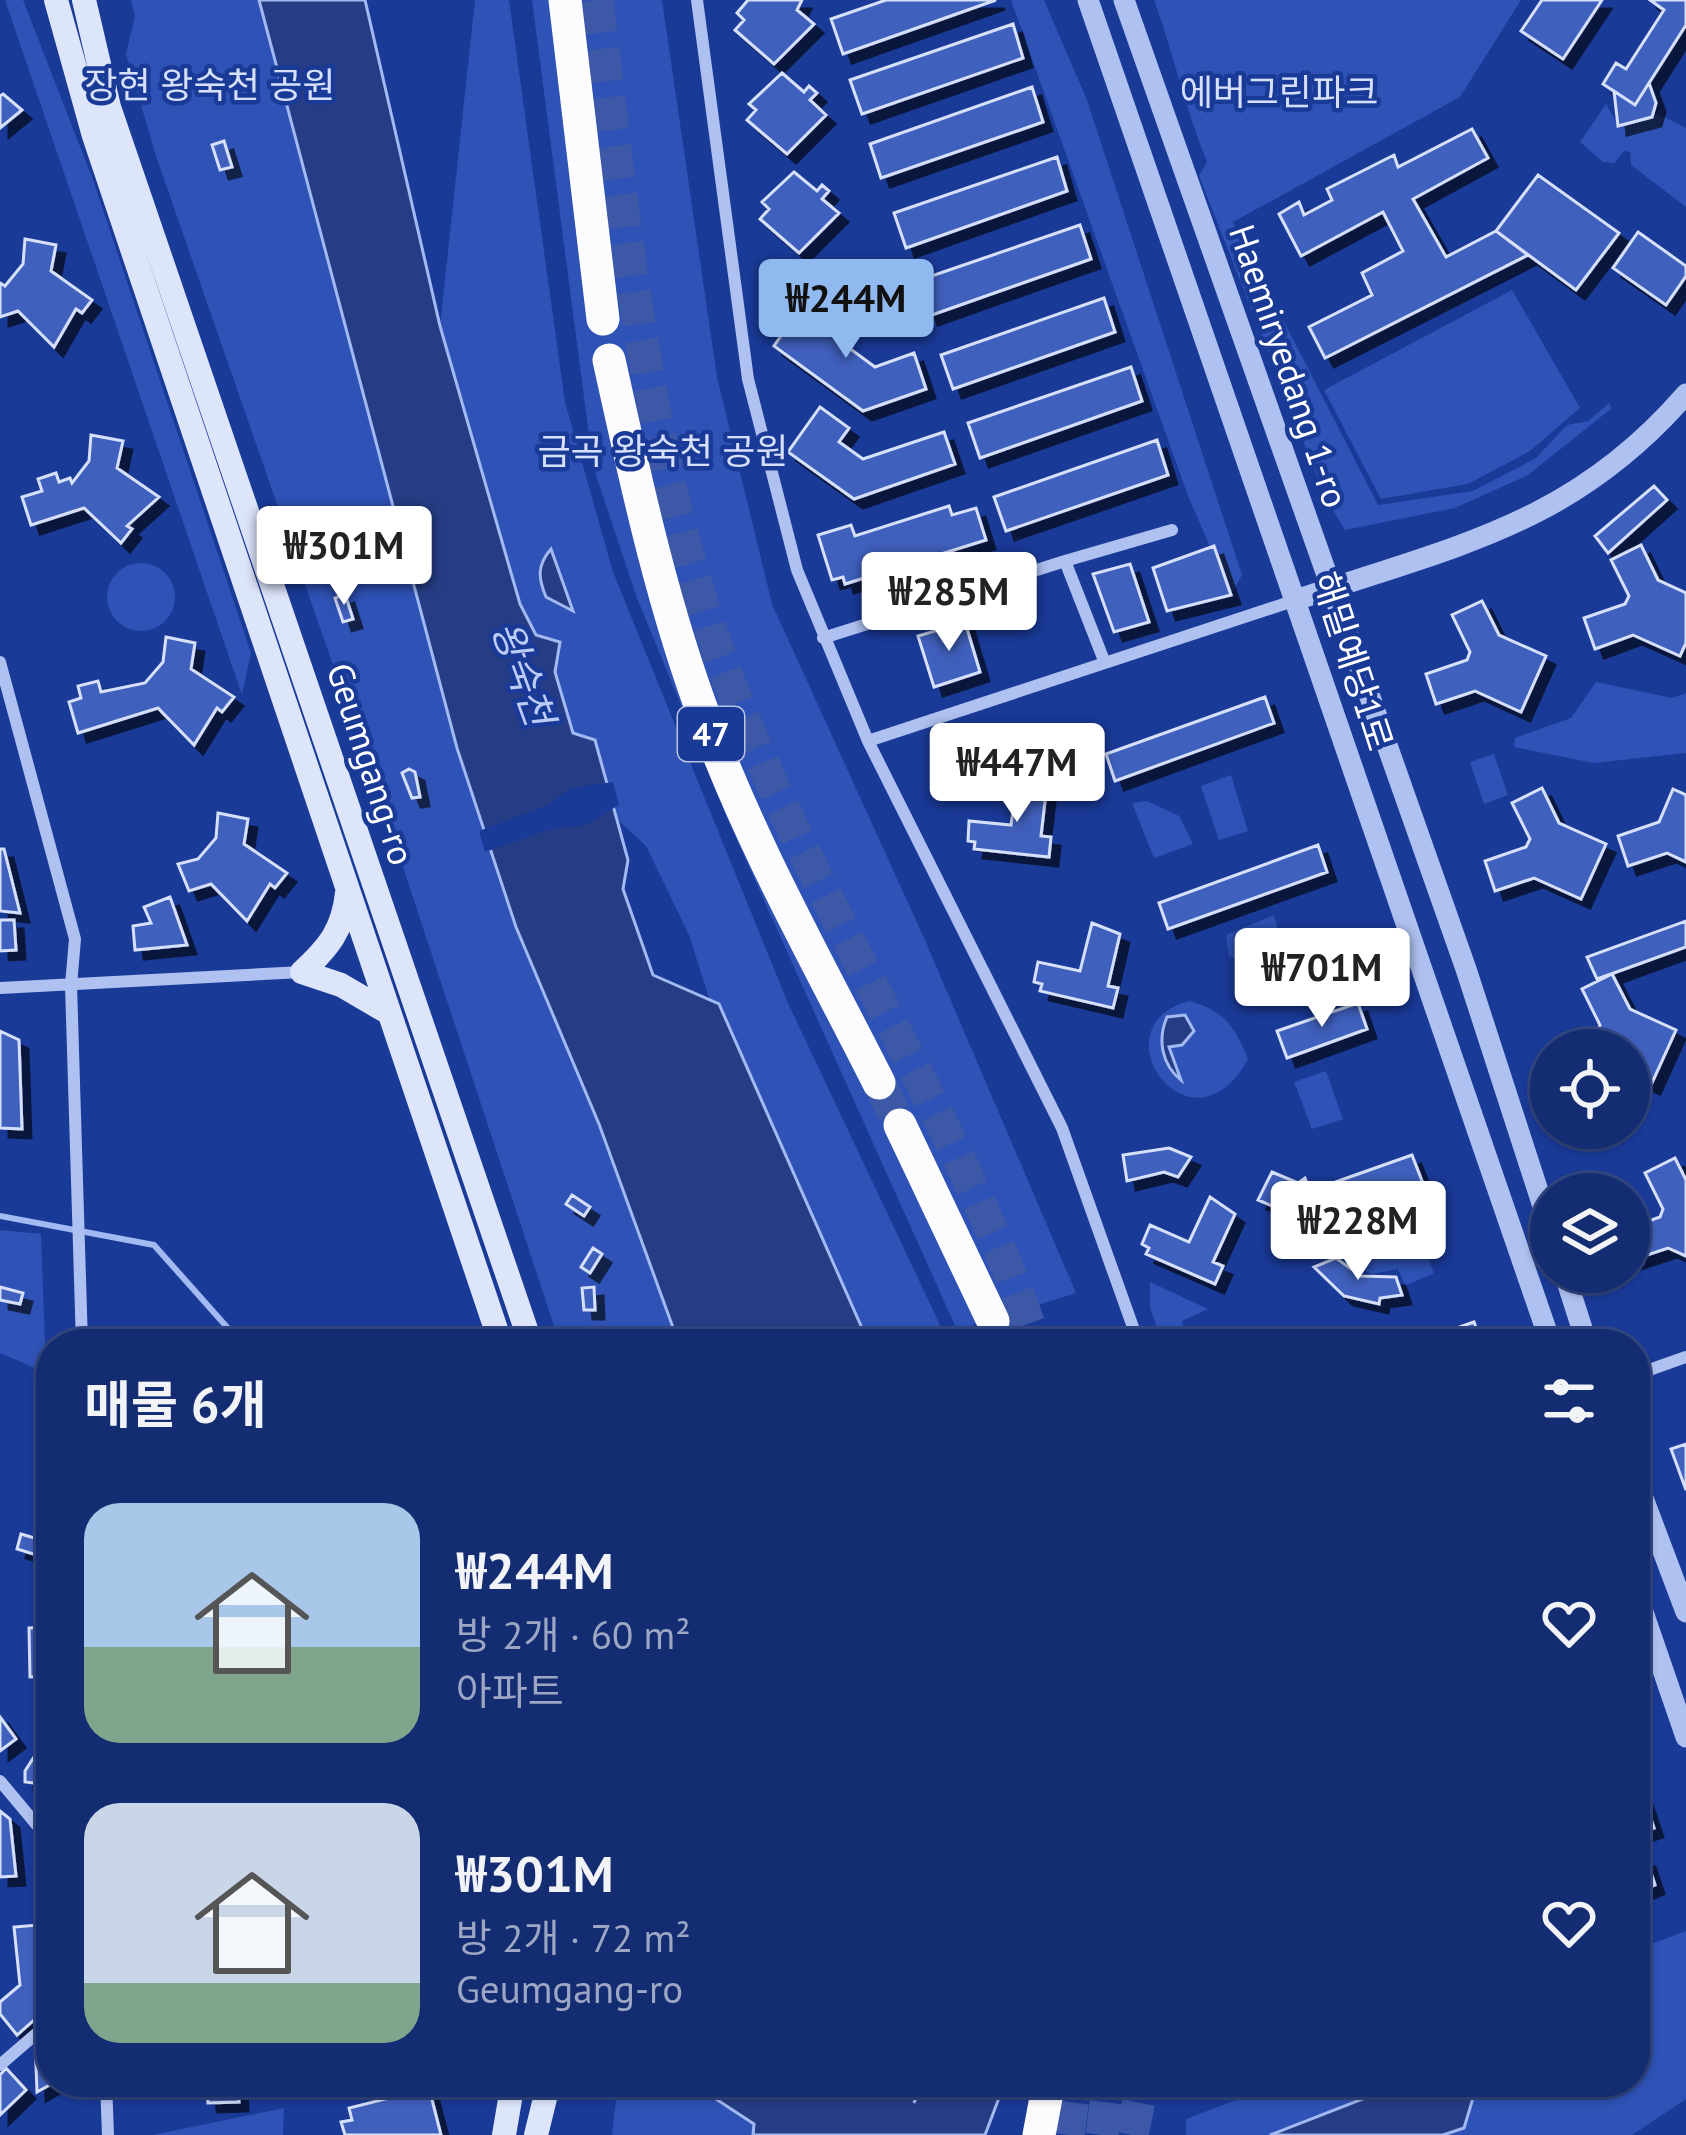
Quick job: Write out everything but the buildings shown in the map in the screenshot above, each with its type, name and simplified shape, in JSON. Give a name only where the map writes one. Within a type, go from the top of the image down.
[{"type":"highway","points":[[565,0],[602,319]]},
{"type":"highway","name":"47","points":[[609,361],[650,549],[706,722],[756,839],[878,1083]]},
{"type":"highway","points":[[900,1125],[993,1321]]},
{"type":"highway","points":[[1039,2135],[1046,2097]]},
{"type":"main road","name":"Geumgang-ro","points":[[56,0],[94,136],[495,1329]]},
{"type":"main road","name":"Geumgang-ro","points":[[84,0],[109,107],[526,1329]]},
{"type":"main road","points":[[347,891],[344,920],[332,943],[302,972],[341,985],[389,1013]]},
{"type":"main road","points":[[505,2135],[511,2097]]},
{"type":"main road","points":[[536,2135],[545,2097]]},
{"type":"street","points":[[697,0],[748,380],[772,489],[824,638],[868,741],[1062,1128],[1134,1329]]},
{"type":"street","name":"해밀예당1로","points":[[1088,0],[1546,1329]]},
{"type":"street","name":"Haemiryedang 1-ro","points":[[1124,0],[1466,968],[1532,1173]]},
{"type":"street","points":[[868,741],[1494,536],[1557,506],[1635,450],[1686,394]]},
{"type":"street","points":[[824,638],[1172,530]]},
{"type":"street","points":[[1065,561],[1105,663]]},
{"type":"street","points":[[0,662],[75,939],[71,985],[81,1329]]},
{"type":"street","points":[[0,988],[302,972]]},
{"type":"street","points":[[1571,1293],[1582,1329]]},
{"type":"street","points":[[1650,1370],[1686,1357]]},
{"type":"street","points":[[1650,1517],[1686,1612]]},
{"type":"street","points":[[1650,1633],[1686,1738]]},
{"type":"street","points":[[0,1781],[36,1824]]},
{"type":"street","points":[[0,2065],[36,2034]]},
{"type":"street","points":[[107,2097],[108,2135]]},
{"type":"green space","points":[[5,0],[23,0],[93,180],[251,653],[242,695]]},
{"type":"green space","name":"장현 왕숙천 공원","points":[[131,0],[259,0],[457,748],[516,927],[599,1124],[674,1329],[555,1329],[399,855],[156,156],[126,54],[135,16]]},
{"type":"green space","points":[[475,0],[509,0],[565,402],[613,572],[787,1001],[942,1329],[862,1329],[719,1005],[710,1001],[689,935],[646,846],[616,818],[595,740],[573,733],[554,672],[560,642],[536,635],[520,604],[440,326]]},
{"type":"green space","name":"금곡 왕숙천 공원","points":[[532,0],[662,0],[717,377],[772,604],[924,938],[1076,1293],[957,1329],[727,818],[637,598],[593,466]]},
{"type":"green space","points":[[1011,0],[1044,0],[1087,100],[1242,575],[1231,595],[1188,496]]},
{"type":"green space","name":"에버그린파크","points":[[1154,0],[1521,0],[1460,97],[1233,222],[1378,505],[1473,491],[1536,458],[1567,425],[1588,421],[1609,403],[1612,408],[1528,475],[1455,508],[1345,530],[1326,499],[1199,176],[1207,162]]},
{"type":"green space","points":[[1606,104],[1619,126],[1654,112],[1686,128],[1686,207],[1631,165],[1630,152],[1624,151],[1614,163],[1603,162],[1580,142]]},
{"type":"green space","points":[[1512,290],[1580,408],[1530,451],[1468,484],[1381,499],[1324,390]]},
{"type":"green space","points":[[141,563],[165,573],[175,597],[165,621],[141,631],[117,621],[107,597],[117,573]]},
{"type":"green space","points":[[1596,682],[1672,698],[1686,693],[1686,753],[1594,763],[1514,747],[1515,738],[1571,718]]},
{"type":"green space","points":[[1494,754],[1508,795],[1484,804],[1470,762]]},
{"type":"green space","points":[[1231,775],[1248,831],[1219,840],[1201,786]]},
{"type":"green space","points":[[1147,801],[1179,816],[1193,844],[1154,858],[1132,803]]},
{"type":"green space","points":[[1274,915],[1283,949],[1251,964],[1229,956],[1226,935]]},
{"type":"green space","points":[[1189,1001],[1226,1021],[1248,1059],[1225,1087],[1202,1097],[1179,1093],[1162,1079],[1151,1058],[1150,1036],[1162,1015]]},
{"type":"green space","points":[[1326,1071],[1343,1119],[1312,1129],[1294,1082]]},
{"type":"green space","points":[[1413,1219],[1434,1273],[1405,1286],[1398,1269],[1371,1274],[1334,1251]]},
{"type":"green space","points":[[0,1230],[41,1234],[44,1329],[36,1329],[36,1369],[0,1353]]},
{"type":"green space","points":[[1150,1282],[1208,1309],[1182,1321],[1184,1329],[1158,1329],[1150,1308]]},
{"type":"green space","points":[[1686,1931],[1686,2099],[1632,2135],[1186,2135],[1186,2119],[1244,2097],[1650,2097],[1650,1944]]},
{"type":"green space","points":[[616,2097],[713,2097],[755,2124],[753,2135],[612,2135]]},
{"type":"green space","points":[[284,2108],[283,2135],[153,2135]]},
{"type":"water","name":"왕숙천","points":[[259,0],[365,0],[440,326],[520,604],[536,635],[560,642],[555,672],[573,733],[595,740],[628,860],[623,889],[653,975],[719,1004],[862,1329],[674,1329],[599,1124],[516,927],[457,748]]},
{"type":"water","points":[[551,549],[573,611],[546,597],[543,590],[541,566]]},
{"type":"water","points":[[1185,1015],[1194,1031],[1182,1045],[1169,1047],[1181,1080],[1166,1060],[1162,1034],[1167,1017]]},
{"type":"water","points":[[713,2097],[915,2097],[914,2103],[917,2097],[999,2097],[985,2135],[753,2135],[754,2124]]},
{"type":"water","points":[[1368,2097],[1475,2097],[1464,2128],[1443,2135],[1270,2135]]},
{"type":"pier","points":[[613,782],[619,805],[586,825],[551,829],[485,852],[479,831],[548,805],[571,788]]},
{"type":"waterway","points":[[0,1216],[154,1245],[229,1329]]},
{"type":"tunnel","points":[[597,0],[642,342],[676,511],[699,594],[762,761],[966,1174],[1030,1329]]},
{"type":"tunnel","points":[[879,1083],[900,1125]]},
{"type":"tunnel","points":[[993,1321],[995,1329]]},
{"type":"tunnel","points":[[1068,2135],[1073,2097]]},
{"type":"tunnel","points":[[1102,2135],[1107,2097]]},
{"type":"tunnel","points":[[1132,2135],[1140,2097]]}]
